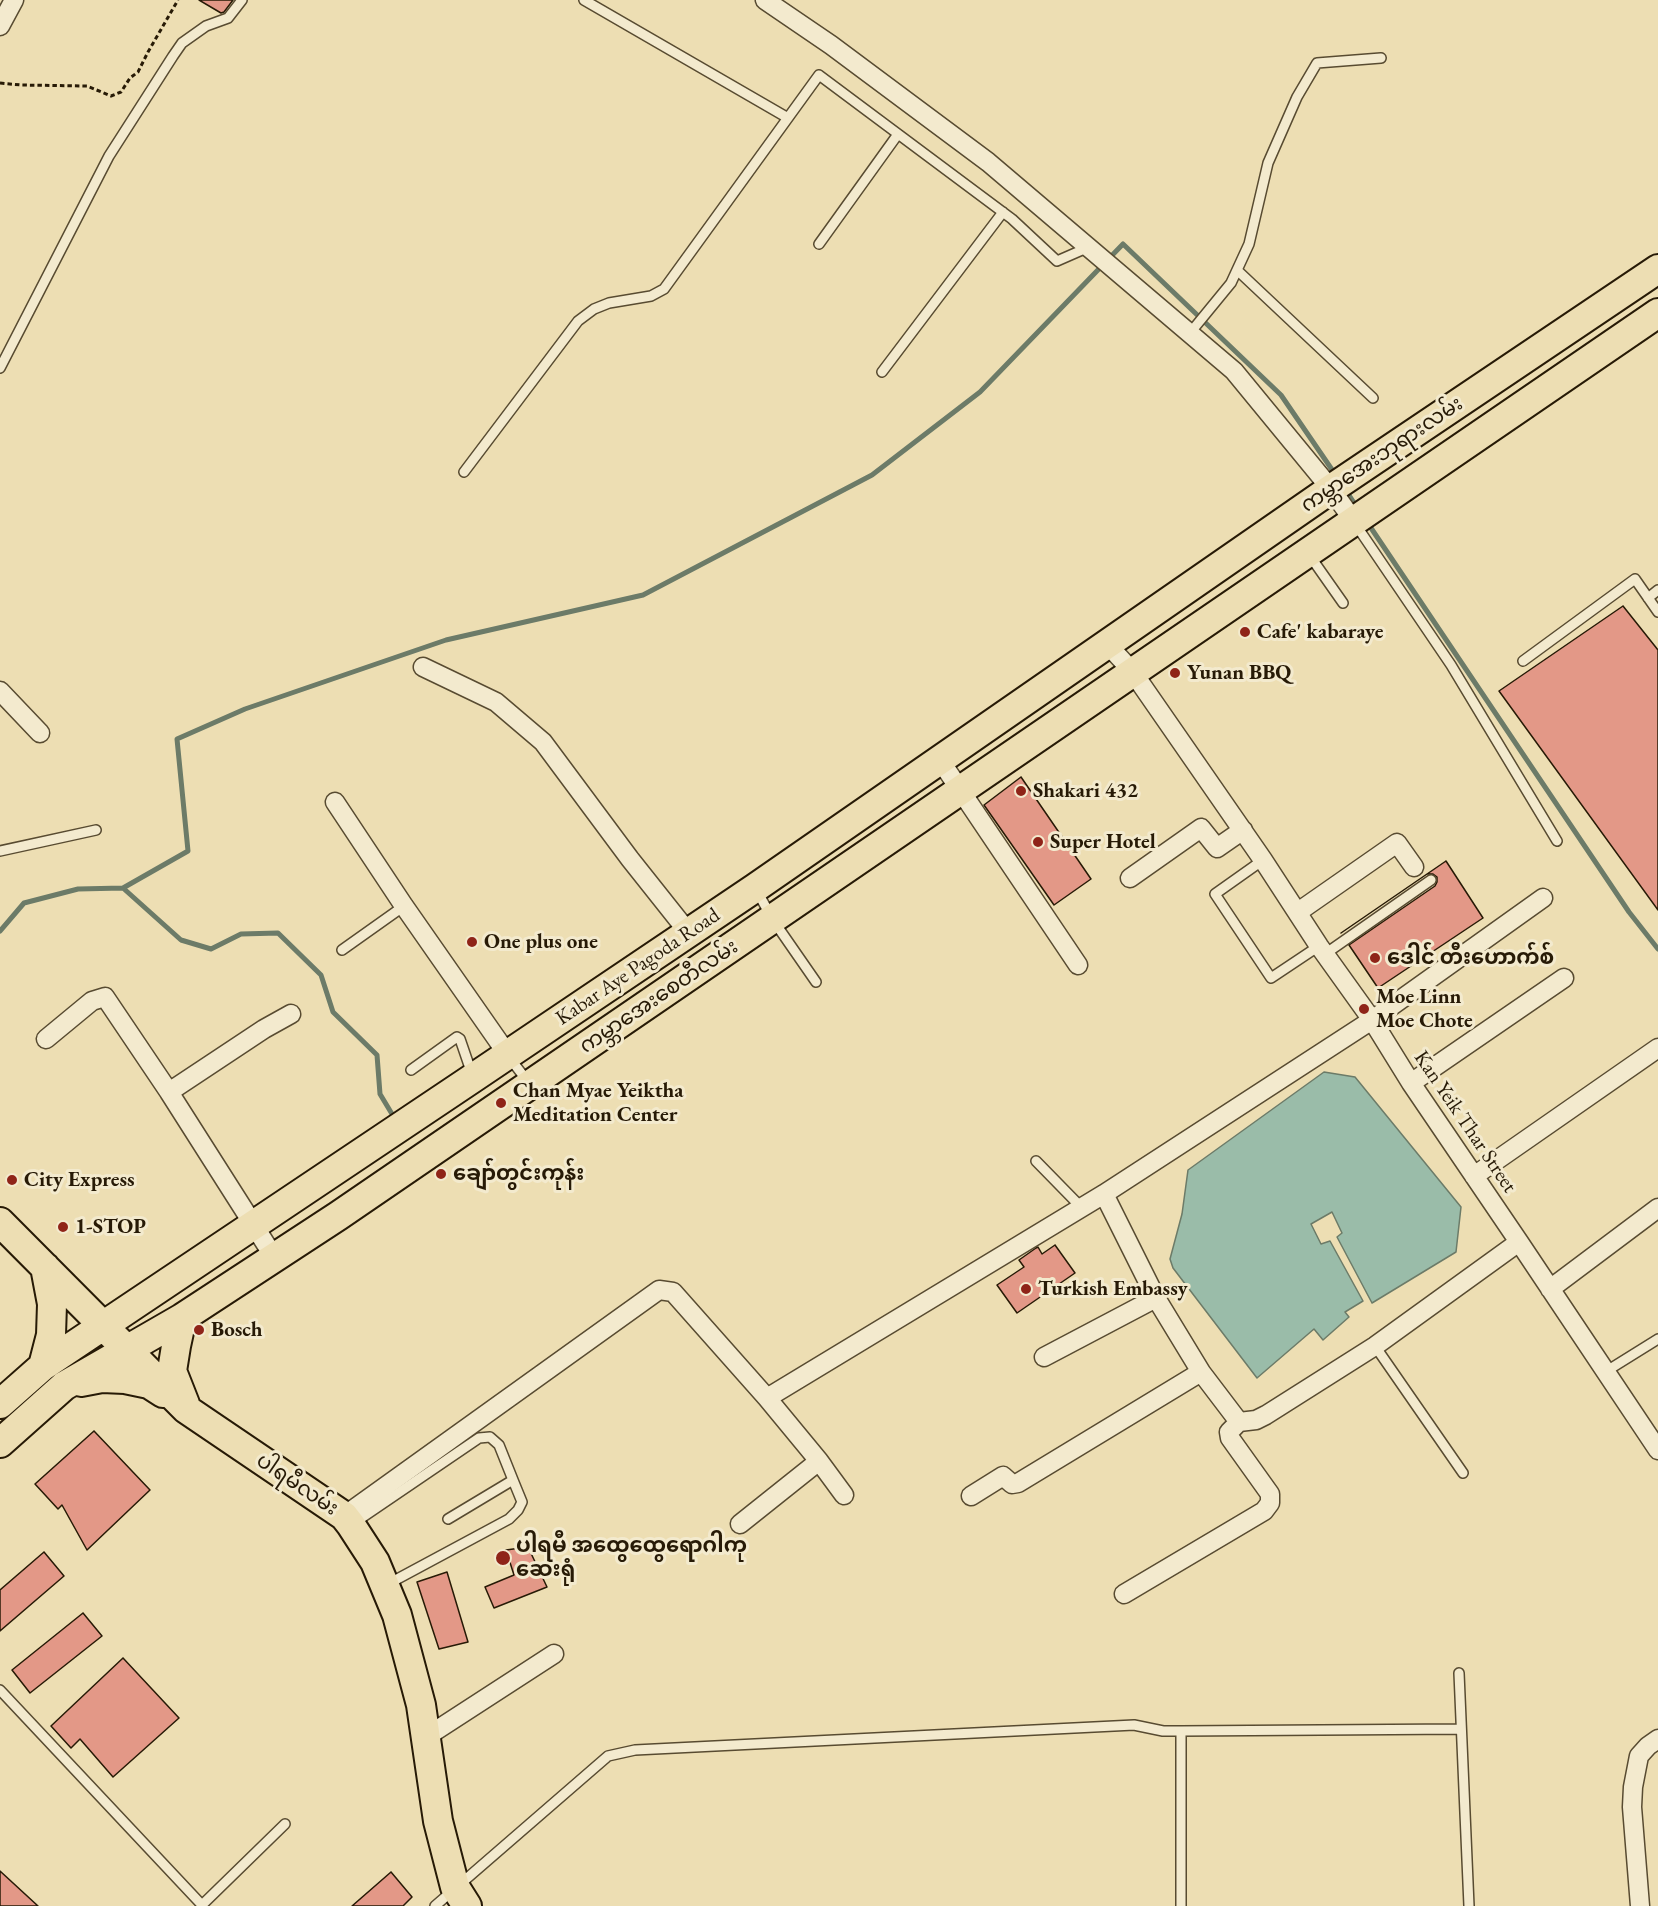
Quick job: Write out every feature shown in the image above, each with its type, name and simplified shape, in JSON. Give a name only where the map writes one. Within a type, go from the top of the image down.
[{"type":"main road","name":"ကမ္ဘာအေးဘုရားလမ်း","points":[[1108,645],[1331,489],[1658,269]]},
{"type":"main road","name":"ကမ္ဘာအေးဘုရားလမ်း","points":[[1132,671],[1658,313]]},
{"type":"main road","points":[[1412,435],[1433,466]]},
{"type":"main road","name":"Kabar Aye Pagoda Road","points":[[165,1284],[755,888],[1108,645]]},
{"type":"main road","name":"ကမ္ဘာအေးစေတီလမ်း","points":[[182,1318],[338,1216],[773,920],[1132,671]]},
{"type":"main road","points":[[316,1183],[338,1216]]},
{"type":"main road","name":"ပါရမီလမ်း","points":[[0,1222],[186,1409],[347,1521],[375,1562],[397,1615],[418,1693],[438,1821],[461,1896]]},
{"type":"main road","points":[[45,1267],[84,1291],[114,1300],[165,1284]]},
{"type":"main road","points":[[43,1366],[51,1335],[52,1304],[45,1267]]},
{"type":"main road","points":[[0,1404],[43,1366],[165,1284]]},
{"type":"main road","points":[[0,1443],[64,1386],[182,1318]]},
{"type":"main road","points":[[182,1318],[172,1371],[186,1409]]},
{"type":"main road","points":[[64,1386],[102,1378],[124,1379],[148,1384],[186,1409]]},
{"type":"street","points":[[0,26],[14,0]]},
{"type":"street","points":[[765,0],[831,45],[988,162],[1234,371],[1331,489],[1360,516]]},
{"type":"street","name":"Kan Yeik Thar Street","points":[[1108,645],[1132,671],[1243,830],[1658,1450]]},
{"type":"street","points":[[423,667],[496,702],[543,742],[630,859],[688,932]]},
{"type":"street","points":[[0,691],[40,733]]},
{"type":"street","points":[[940,760],[1078,965]]},
{"type":"street","points":[[335,802],[508,1055]]},
{"type":"street","points":[[1130,878],[1201,828],[1217,848],[1243,830]]},
{"type":"street","points":[[1298,912],[1397,843],[1414,867]]},
{"type":"street","points":[[767,1398],[1104,1194],[1372,1020],[1543,898]]},
{"type":"street","points":[[1411,1083],[1564,978]]},
{"type":"street","points":[[46,1039],[92,1001],[105,997],[169,1092],[274,1257]]},
{"type":"street","points":[[169,1092],[264,1029],[291,1014]]},
{"type":"street","points":[[1474,1176],[1658,1048]]},
{"type":"street","points":[[1104,1194],[1156,1298],[1201,1372],[1239,1422]]},
{"type":"street","points":[[1550,1289],[1658,1208]]},
{"type":"street","points":[[1124,1594],[1264,1511],[1270,1503],[1270,1494],[1230,1438],[1229,1432],[1239,1422],[1256,1420],[1266,1415],[1375,1346],[1519,1242]]},
{"type":"street","points":[[347,1521],[659,1290],[673,1292],[767,1398],[844,1495]]},
{"type":"street","points":[[1044,1357],[1156,1298]]},
{"type":"street","points":[[971,1496],[1003,1476],[1012,1484],[1018,1483],[1201,1372]]},
{"type":"street","points":[[740,1524],[819,1461]]},
{"type":"street","points":[[426,1737],[554,1654]]},
{"type":"street","points":[[1640,1906],[1632,1807],[1633,1787],[1640,1756],[1658,1739]]},
{"type":"lane","points":[[0,368],[109,156],[173,56],[182,43],[206,26],[228,18],[242,0]]},
{"type":"lane","points":[[585,0],[788,118]]},
{"type":"lane","points":[[1190,333],[1231,283],[1249,244],[1268,163],[1297,97],[1317,63],[1381,58]]},
{"type":"lane","points":[[464,472],[578,321],[594,309],[609,303],[651,296],[664,289],[819,75],[1003,212],[1057,261],[1089,247]]},
{"type":"lane","points":[[819,244],[898,134]]},
{"type":"lane","points":[[882,372],[1003,212]]},
{"type":"lane","points":[[1237,270],[1373,398]]},
{"type":"lane","points":[[1360,516],[1557,841]]},
{"type":"lane","points":[[1307,552],[1343,603]]},
{"type":"lane","points":[[1523,661],[1635,579],[1658,612]]},
{"type":"lane","points":[[1648,598],[1658,590]]},
{"type":"lane","points":[[0,851],[96,830]]},
{"type":"lane","points":[[1263,860],[1215,894],[1271,978],[1322,950],[1431,880]]},
{"type":"lane","points":[[755,888],[773,920],[816,982]]},
{"type":"lane","points":[[342,950],[404,906]]},
{"type":"lane","points":[[411,1070],[457,1037],[460,1039],[473,1078]]},
{"type":"lane","points":[[508,1055],[530,1085]]},
{"type":"lane","points":[[1036,1161],[1082,1208]]},
{"type":"lane","points":[[1605,1372],[1658,1339]]},
{"type":"lane","points":[[1375,1346],[1463,1473]]},
{"type":"lane","points":[[347,1521],[479,1438],[490,1437],[499,1445],[522,1502],[518,1510],[509,1519],[386,1585]]},
{"type":"lane","points":[[448,1520],[513,1480]]},
{"type":"lane","points":[[1459,1673],[1469,1906]]},
{"type":"lane","points":[[0,1690],[201,1905],[285,1824]]},
{"type":"lane","points":[[435,1906],[461,1896],[608,1756],[635,1750],[1134,1725],[1163,1731],[1461,1730]]},
{"type":"lane","points":[[1181,1731],[1182,1906]]},
{"type":"path","points":[[0,83],[87,87],[111,96],[121,92],[130,78],[138,72],[178,0]]},
{"type":"shaded area","points":[[1324,1072],[1355,1077],[1461,1207],[1456,1252],[1372,1303],[1337,1237],[1342,1233],[1332,1212],[1311,1224],[1321,1244],[1330,1241],[1363,1301],[1345,1312],[1349,1317],[1323,1340],[1314,1329],[1257,1378],[1173,1268],[1170,1259],[1182,1214],[1188,1170]]},
{"type":"building","points":[[199,0],[233,0],[221,13]]},
{"type":"building","points":[[1623,606],[1658,650],[1658,910],[1499,691]]},
{"type":"building","name":"Super Hotel","points":[[1021,777],[1091,879],[1054,905],[984,805]]},
{"type":"building","points":[[1446,861],[1483,918],[1378,988],[1349,945],[1435,886],[1437,877],[1427,874]]},
{"type":"building","points":[[1055,1245],[1075,1273],[1017,1313],[997,1285],[1024,1267],[1019,1260],[1036,1248],[1038,1247],[1042,1254]]},
{"type":"building","points":[[94,1431],[150,1490],[87,1550],[62,1505],[58,1509],[35,1484]]},
{"type":"building","points":[[528,1547],[547,1587],[494,1608],[485,1587],[514,1575],[506,1550]]},
{"type":"building","points":[[44,1552],[64,1576],[0,1631],[0,1590]]},
{"type":"building","points":[[447,1572],[468,1642],[439,1649],[417,1582]]},
{"type":"building","points":[[83,1613],[102,1636],[30,1693],[12,1670]]},
{"type":"building","points":[[123,1658],[179,1718],[113,1777],[80,1739],[71,1748],[51,1726]]},
{"type":"building","points":[[0,1871],[38,1906],[0,1906]]},
{"type":"building","points":[[391,1872],[412,1897],[403,1906],[352,1906]]},
{"type":"waterway","points":[[123,888],[188,851],[177,739],[245,709],[446,640],[643,595],[872,475],[980,392],[1123,244],[1281,395],[1337,477]]},
{"type":"waterway","points":[[1345,489],[1358,509]]},
{"type":"waterway","points":[[1367,522],[1629,912],[1658,949]]},
{"type":"waterway","points":[[0,931],[24,903],[78,889],[123,888],[181,940],[211,949],[241,934],[278,933],[321,975],[333,1012],[377,1055],[380,1094],[395,1119]]},
{"type":"place","name":"Cafe' kabaraye","points":[[1245,632]]},
{"type":"place","name":"Yunan BBQ","points":[[1175,673]]},
{"type":"place","name":"Shakari 432","points":[[1021,791]]},
{"type":"place","name":"Super Hotel","points":[[1038,842]]},
{"type":"place","name":"One plus one","points":[[472,942]]},
{"type":"place","name":"ဒေါင် တီးဟောက်စ်","points":[[1375,958]]},
{"type":"place","name":"Moe Linn Moe Chote","points":[[1364,1009]]},
{"type":"place","name":"Chan Myae Yeiktha Meditation Center","points":[[501,1103]]},
{"type":"place","name":"ချော်တွင်းကုန်း","points":[[441,1174]]},
{"type":"place","name":"City Express","points":[[12,1180]]},
{"type":"place","name":"1-STOP","points":[[63,1227]]},
{"type":"place","name":"Turkish Embassy","points":[[1026,1289]]},
{"type":"place","name":"Bosch","points":[[199,1330]]},
{"type":"place","name":"ပါရမီ အထွေထွေရောဂါကု ဆေးရုံ","points":[[503,1558]]}]
